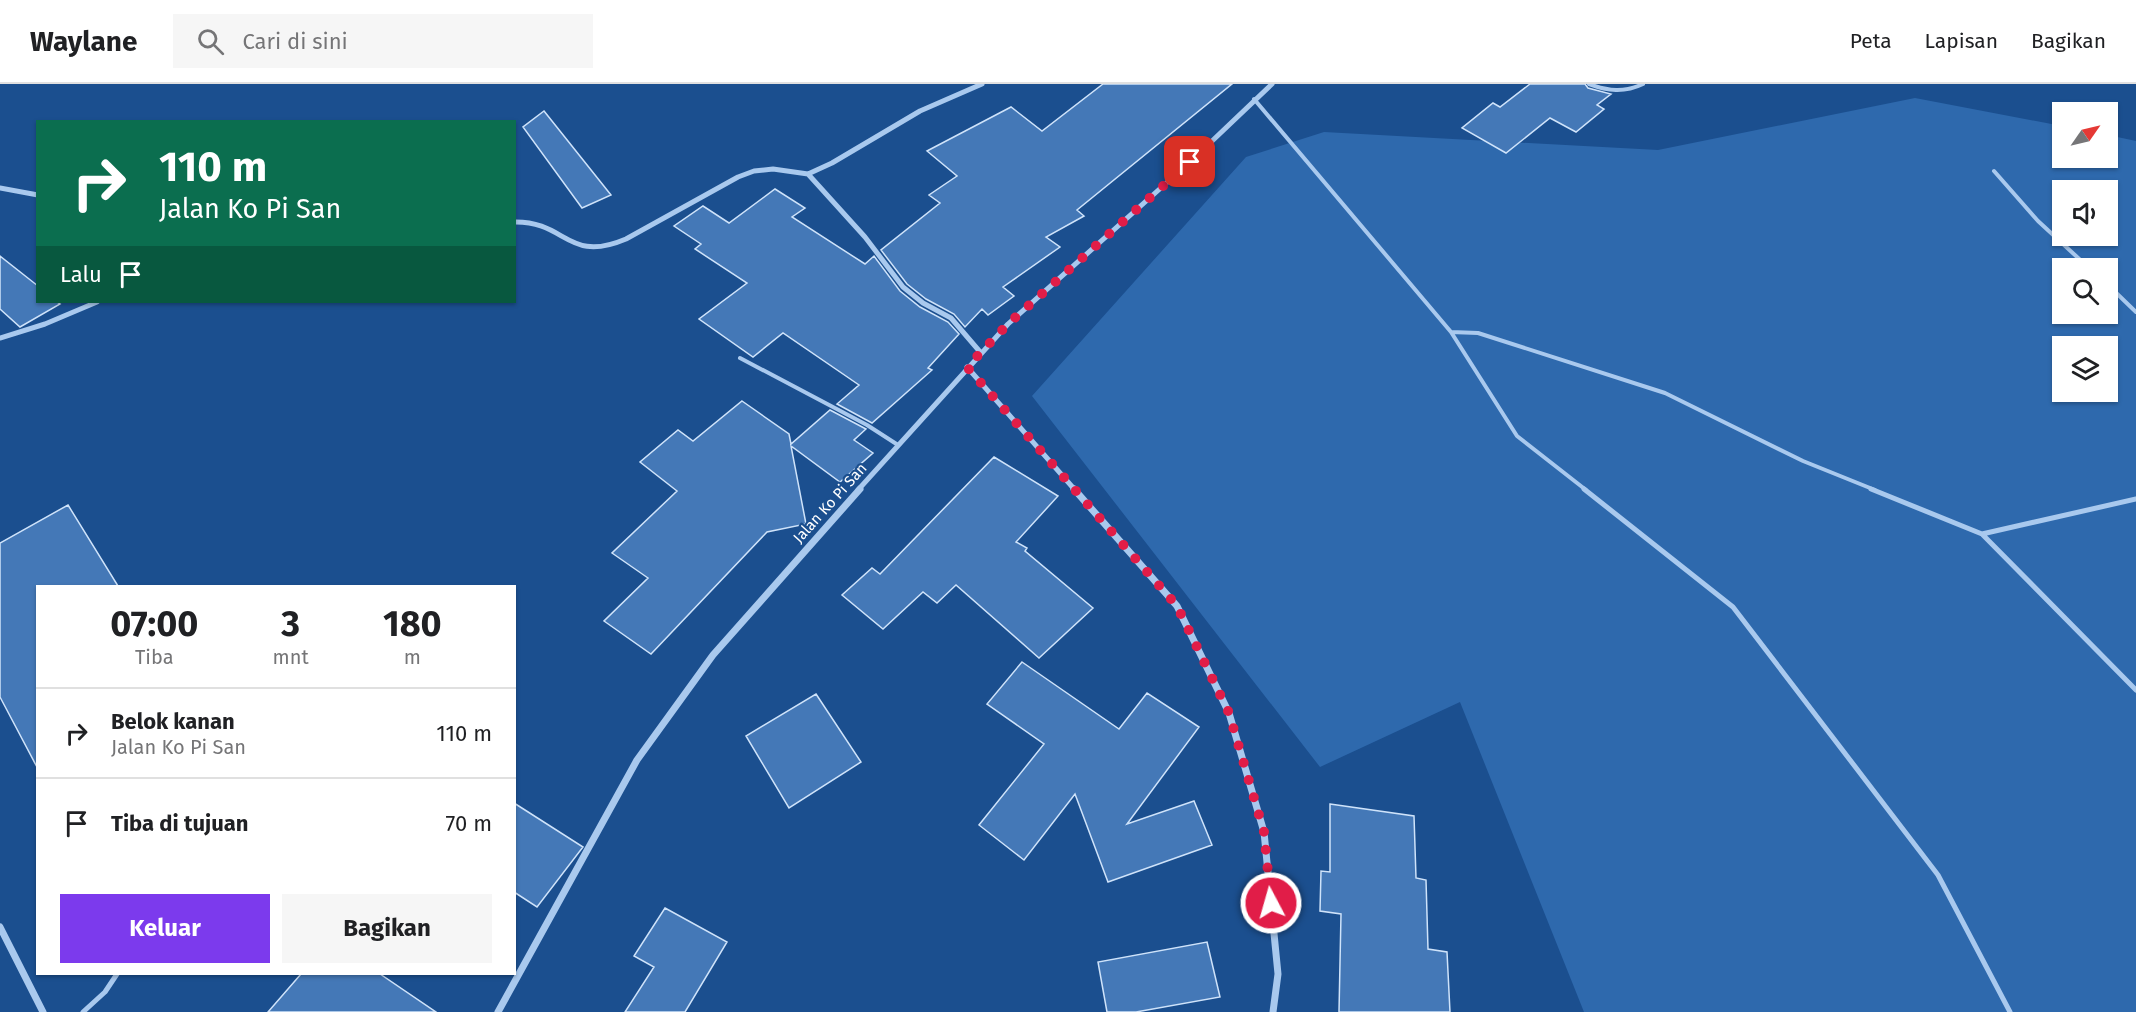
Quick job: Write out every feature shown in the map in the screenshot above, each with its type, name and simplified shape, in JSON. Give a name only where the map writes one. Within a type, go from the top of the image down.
[{"type":"street","points":[[516,222],[537,222],[574,243],[589,248],[606,247],[738,177],[754,171],[773,169],[808,174],[832,163],[920,111],[982,84]]},
{"type":"street","name":"Jalan Ko Pi San","points":[[498,1012],[637,760],[713,655],[898,444],[1008,324],[1190,162],[1272,84]]},
{"type":"street","points":[[808,174],[865,237],[887,270],[903,287],[922,303],[951,318],[981,353]]},
{"type":"street","points":[[0,188],[36,195]]},
{"type":"street","points":[[0,338],[45,324],[95,303]]},
{"type":"street","points":[[967,367],[1177,606],[1229,713],[1264,832],[1278,974],[1273,1012]]},
{"type":"street","points":[[1,931],[43,1012]]},
{"type":"lane","points":[[1589,84],[1609,91],[1625,92],[1643,84]]},
{"type":"lane","points":[[1254,99],[1451,332],[1517,436],[1733,607],[1938,875],[2010,1012]]},
{"type":"lane","points":[[1994,171],[2038,221],[2078,258]]},
{"type":"lane","points":[[2118,295],[2136,312]]},
{"type":"lane","points":[[1451,332],[1478,333],[1665,393],[1803,461],[1982,534],[2136,690]]},
{"type":"lane","points":[[740,358],[867,424],[898,444]]},
{"type":"lane","points":[[1982,534],[2136,499]]},
{"type":"lane","points":[[83,1012],[105,992],[116,975]]},
{"type":"shaded area","points":[[1915,98],[2052,124],[2052,168],[2118,168],[2118,137],[2136,141],[2136,1012],[1584,1012],[1460,702],[1320,767],[1032,396],[1246,157],[1324,132],[1658,150]]},
{"type":"building","points":[[1103,84],[1232,84],[1077,210],[1084,216],[1046,237],[1060,247],[1003,287],[1014,296],[988,315],[982,309],[965,327],[954,314],[926,299],[907,284],[881,250],[940,203],[929,195],[957,176],[927,151],[1011,107],[1042,131]]},
{"type":"building","points":[[1530,84],[1585,84],[1588,88],[1611,94],[1597,105],[1604,109],[1576,132],[1550,118],[1506,153],[1462,128],[1493,103],[1500,107]]},
{"type":"building","points":[[544,111],[611,195],[582,208],[523,127]]},
{"type":"building","points":[[775,189],[805,208],[792,217],[865,264],[874,256],[900,291],[920,307],[948,322],[959,334],[928,368],[932,370],[872,423],[837,404],[859,385],[783,333],[753,357],[699,319],[747,283],[695,249],[701,244],[674,226],[703,206],[729,223]]},
{"type":"building","points":[[0,256],[36,284],[36,303],[60,304],[20,327],[0,309]]},
{"type":"building","points":[[742,401],[789,434],[791,444],[830,410],[866,429],[854,440],[873,453],[840,482],[791,446],[806,524],[767,532],[651,654],[604,621],[648,578],[612,553],[677,491],[640,462],[678,430],[693,441]]},
{"type":"building","points":[[994,457],[1058,496],[1016,542],[1027,548],[1025,551],[1093,608],[1039,658],[956,585],[937,603],[923,592],[883,629],[842,595],[872,568],[880,574]]},
{"type":"building","points":[[68,505],[117,585],[36,585],[36,765],[0,697],[0,543]]},
{"type":"building","points":[[1022,662],[1119,729],[1147,693],[1199,727],[1127,824],[1194,801],[1212,845],[1108,882],[1075,794],[1024,860],[979,825],[1044,744],[987,704]]},
{"type":"building","points":[[816,694],[861,762],[789,808],[746,736]]},
{"type":"building","points":[[516,804],[583,847],[537,907],[516,893]]},
{"type":"building","points":[[1330,804],[1414,816],[1416,878],[1426,880],[1428,949],[1447,952],[1450,1012],[1339,1012],[1341,914],[1320,911],[1321,871],[1330,872]]},
{"type":"building","points":[[665,908],[727,942],[685,1012],[625,1012],[654,967],[634,956]]},
{"type":"building","points":[[1207,942],[1220,997],[1136,1012],[1107,1012],[1098,962]]},
{"type":"building","points":[[300,975],[381,975],[436,1012],[268,1012]]},
{"type":"route","points":[[1190,162],[1008,324],[967,367],[1177,606],[1229,713],[1264,832],[1271,903]]}]
